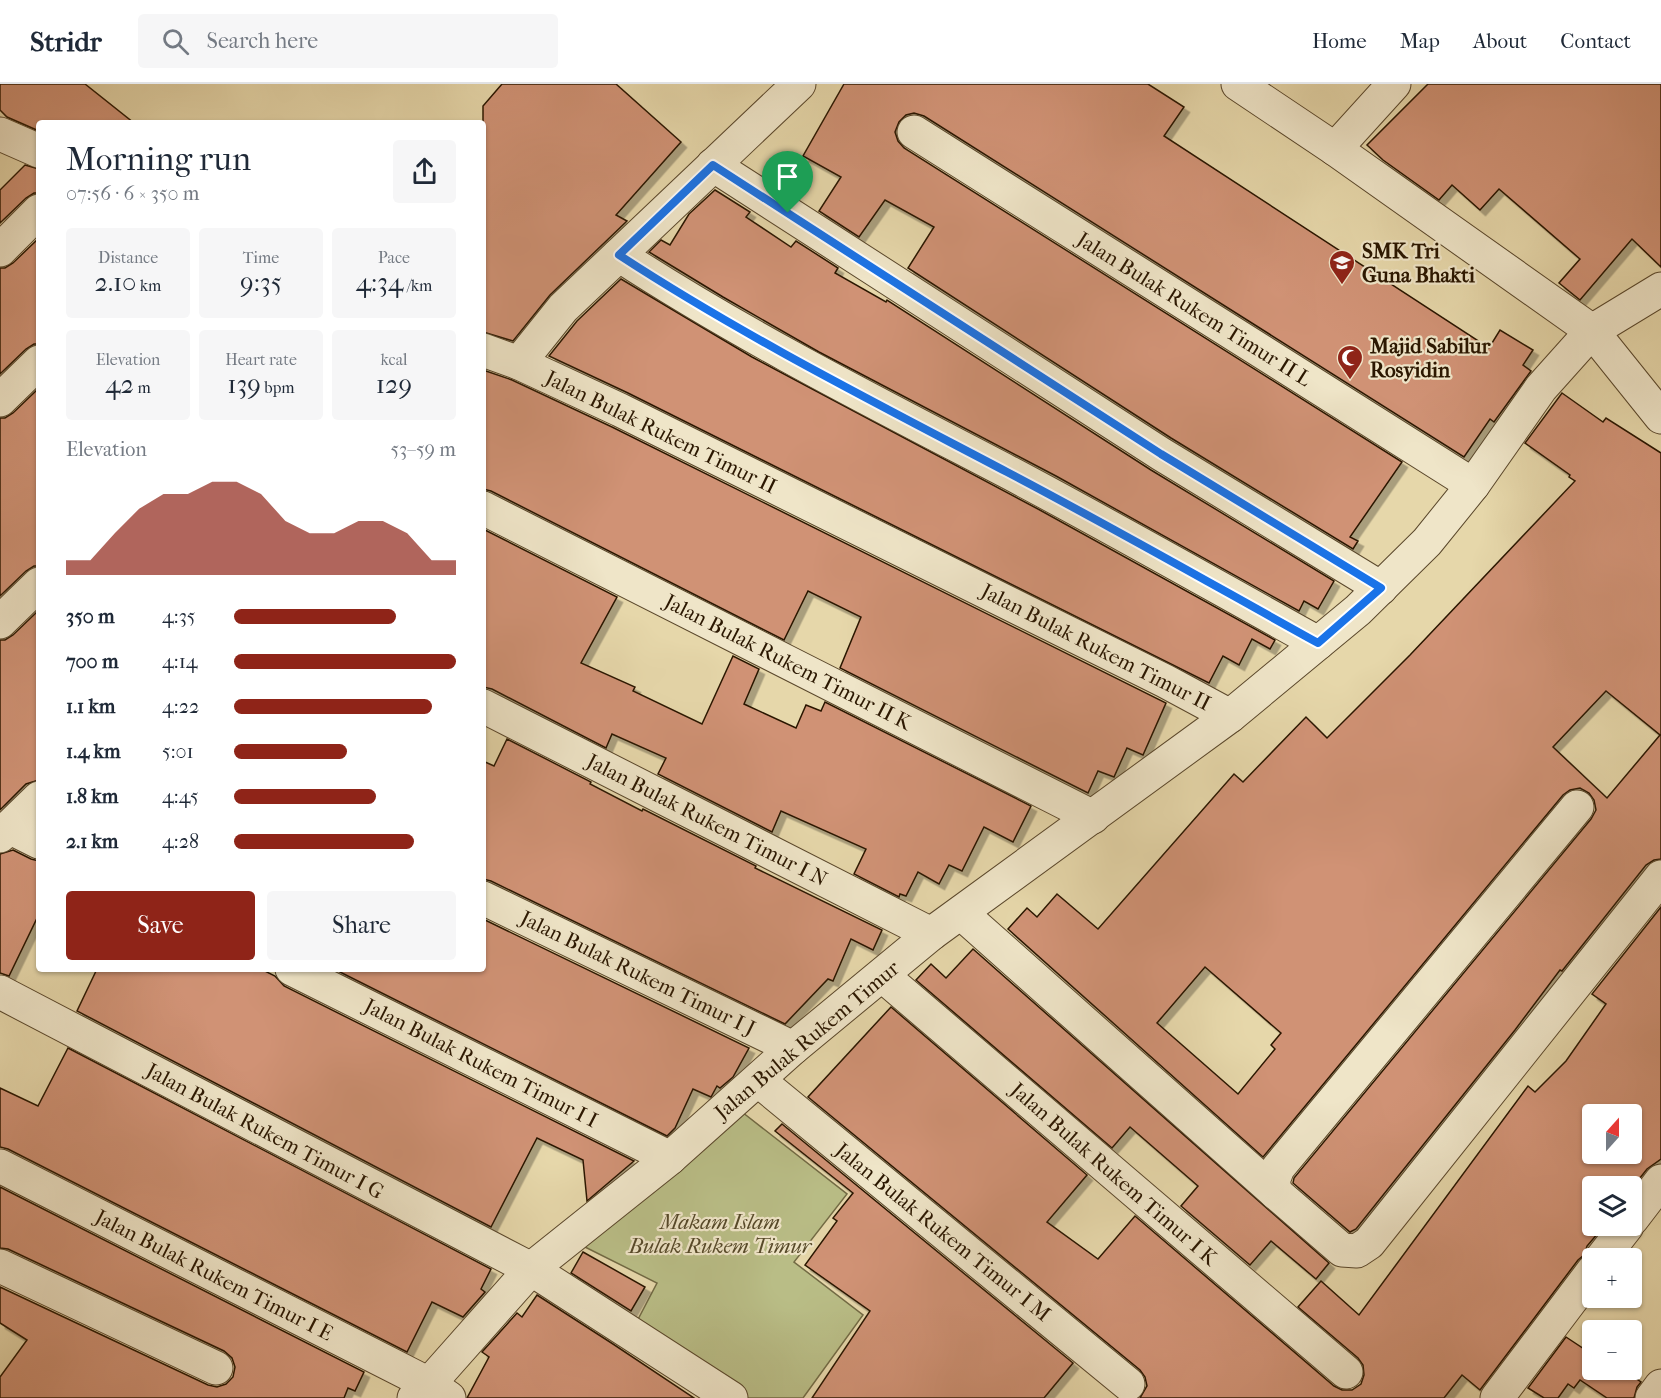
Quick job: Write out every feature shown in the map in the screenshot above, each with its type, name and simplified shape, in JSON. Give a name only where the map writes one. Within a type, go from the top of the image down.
[{"type":"street","points":[[497,362],[563,308],[799,84]]},
{"type":"street","points":[[1238,84],[1335,149],[1592,331],[1661,417]]},
{"type":"street","points":[[1335,149],[1394,84]]},
{"type":"street","name":"Jalan Bulak Rukem Timur II L","points":[[914,132],[1473,485]]},
{"type":"street","points":[[0,134],[36,151]]},
{"type":"street","points":[[713,165],[1161,454],[1381,588]]},
{"type":"street","points":[[0,250],[36,214]]},
{"type":"street","points":[[619,255],[685,298],[1318,643]]},
{"type":"street","name":"Jalan Bulak Rukem Timur II","points":[[497,362],[631,415],[1165,681],[1230,716],[1381,588],[1428,542],[1473,485],[1541,388],[1592,331],[1661,289]]},
{"type":"street","points":[[0,400],[36,365]]},
{"type":"street","name":"Jalan Bulak Rukem Timur II K","points":[[486,510],[1093,817]]},
{"type":"street","points":[[0,622],[36,587]]},
{"type":"street","name":"Jalan Bulak Rukem Timur I N","points":[[486,708],[931,934]]},
{"type":"street","name":"Jalan Bulak Rukem Timur","points":[[431,1394],[531,1269],[670,1158],[793,1048],[883,976],[931,934],[1230,716]]},
{"type":"street","points":[[36,801],[4,832],[36,841]]},
{"type":"street","points":[[1276,1193],[1274,1182],[1278,1168],[1577,807]]},
{"type":"street","points":[[961,913],[1342,1250],[1357,1251],[1369,1243],[1661,877]]},
{"type":"street","name":"Jalan Bulak Rukem Timur I J","points":[[486,899],[793,1048]]},
{"type":"street","name":"Jalan Bulak Rukem Timur I I","points":[[298,972],[670,1158]]},
{"type":"street","name":"Jalan Bulak Rukem Timur I K","points":[[883,976],[1346,1372]]},
{"type":"street","name":"Jalan Bulak Rukem Timur I G","points":[[0,992],[531,1269],[731,1398]]},
{"type":"street","name":"Jalan Bulak Rukem Timur I M","points":[[758,1080],[1128,1384]]},
{"type":"street","name":"Jalan Bulak Rukem Timur I E","points":[[0,1166],[431,1394]]},
{"type":"street","points":[[1642,1206],[1661,1181]]},
{"type":"street","points":[[1610,1248],[1619,1236]]},
{"type":"street","points":[[0,1266],[216,1368]]},
{"type":"street","points":[[1497,1398],[1582,1286]]},
{"type":"street","points":[[1652,1398],[1661,1386]]},
{"type":"green space","name":"Makam Islam Bulak Rukem Timur","points":[[742,1112],[847,1194],[794,1262],[863,1315],[803,1398],[746,1398],[634,1327],[657,1283],[583,1246]]},
{"type":"building","points":[[0,84],[85,84],[130,120],[36,120],[36,130],[7,117],[0,110]]},
{"type":"building","points":[[502,84],[616,84],[681,142],[616,215],[627,221],[550,295],[513,341],[486,333],[486,120],[483,120],[483,106]]},
{"type":"building","points":[[844,84],[1148,84],[1184,107],[1164,136],[1489,348],[1500,330],[1533,350],[1523,365],[1531,371],[1494,422],[1490,419],[1464,457],[924,116],[914,113],[906,115],[899,122],[895,132],[904,148],[1402,462],[1350,537],[1358,541],[1353,549],[1171,438],[908,268],[934,227],[885,200],[859,237],[819,211],[841,177],[803,156]]},
{"type":"building","points":[[1428,84],[1661,84],[1661,267],[1632,239],[1580,300],[1559,283],[1580,259],[1499,189],[1480,210],[1452,185],[1439,200],[1383,160],[1367,145]]},
{"type":"building","points":[[25,165],[36,168],[36,193],[26,198],[0,223],[0,190]]},
{"type":"building","points":[[715,190],[750,212],[746,217],[791,247],[796,241],[838,268],[835,273],[886,302],[887,300],[1151,470],[1334,581],[1318,609],[1304,601],[1299,611],[1056,476],[819,352],[649,252],[661,240],[670,245],[689,214]]},
{"type":"building","points":[[36,241],[36,344],[26,349],[0,374],[0,268],[13,263]]},
{"type":"building","points":[[621,279],[752,357],[1038,509],[1275,640],[1270,649],[1252,639],[1239,665],[1223,656],[1209,683],[628,393],[549,356],[577,321]]},
{"type":"building","points":[[486,371],[512,380],[612,427],[1166,703],[1143,755],[1127,748],[1114,777],[1098,771],[1088,793],[840,668],[861,617],[808,591],[784,640],[486,490]]},
{"type":"building","points":[[36,391],[36,566],[26,571],[0,596],[0,418],[13,413]]},
{"type":"building","points":[[1562,393],[1603,422],[1606,418],[1661,453],[1661,859],[1646,865],[1562,971],[1560,970],[1356,1229],[1350,1232],[1293,1183],[1294,1178],[1591,819],[1596,810],[1594,800],[1589,793],[1580,788],[1570,790],[1563,795],[1263,1157],[1008,929],[1027,908],[1037,917],[1057,894],[1098,929],[1234,774],[1243,782],[1306,717],[1327,738],[1410,655],[1575,481],[1525,443]],"holes":[[[1606,691],[1660,735],[1607,798],[1553,747]],[[1205,967],[1281,1033],[1271,1045],[1275,1049],[1238,1094],[1157,1023]]]},
{"type":"building","points":[[486,531],[617,597],[581,663],[635,687],[633,691],[702,724],[733,656],[759,669],[744,704],[796,728],[806,705],[821,711],[825,702],[1031,806],[1013,842],[984,827],[962,871],[949,865],[939,884],[918,872],[906,896],[900,894],[899,897],[854,874],[866,849],[781,811],[772,832],[658,774],[666,758],[612,734],[606,748],[486,688]]},
{"type":"building","points":[[36,613],[36,781],[26,784],[0,810],[0,640],[13,635]]},
{"type":"building","points":[[507,739],[642,811],[643,809],[756,866],[755,868],[882,930],[873,950],[851,939],[833,981],[828,979],[785,1024],[486,880],[486,762],[494,766]]},
{"type":"building","points":[[13,850],[36,860],[36,920],[9,976],[0,973],[0,854]]},
{"type":"building","points":[[1661,907],[1661,1159],[1641,1176],[1582,1176],[1582,1236],[1596,1236],[1586,1248],[1582,1248],[1582,1257],[1480,1390],[1462,1375],[1444,1398],[1140,1398],[1147,1386],[1140,1370],[808,1097],[891,1007],[1087,1175],[1047,1222],[1098,1259],[1135,1216],[1334,1386],[1342,1390],[1352,1390],[1361,1384],[1364,1375],[1363,1365],[1358,1358],[1298,1307],[1321,1281],[1359,1315],[1528,1086],[1535,1092],[1566,1061],[1606,1004],[1592,994]]},
{"type":"building","points":[[486,920],[749,1048],[733,1077],[720,1088],[717,1086],[711,1097],[693,1089],[675,1128],[667,1136],[340,972],[486,972]]},
{"type":"building","points":[[973,949],[1329,1263],[1316,1279],[1271,1241],[1250,1265],[1181,1206],[1198,1186],[1130,1127],[1112,1148],[916,980],[931,964],[946,978]]},
{"type":"building","points":[[96,972],[267,972],[275,976],[284,986],[634,1161],[587,1201],[583,1160],[537,1138],[491,1227],[77,1011]]},
{"type":"building","points":[[68,1048],[491,1269],[481,1289],[485,1292],[463,1317],[432,1302],[407,1352],[8,1149],[0,1147],[0,1088],[38,1106]]},
{"type":"building","points":[[782,1124],[1073,1363],[1044,1398],[812,1398],[870,1311],[805,1265],[837,1221],[833,1218],[853,1193],[775,1131]]},
{"type":"building","points":[[0,1187],[364,1372],[355,1391],[348,1388],[344,1398],[0,1398],[0,1377],[27,1340],[0,1323],[0,1287],[208,1385],[217,1387],[226,1384],[233,1377],[235,1367],[232,1358],[224,1351],[8,1249],[0,1248]]},
{"type":"building","points":[[583,1252],[645,1287],[631,1311],[571,1273]]},
{"type":"building","points":[[537,1295],[694,1398],[467,1398],[489,1357],[482,1352],[517,1313],[522,1317]]},
{"type":"building","points":[[1566,1337],[1582,1348],[1582,1380],[1638,1380],[1641,1382],[1634,1398],[1607,1398],[1580,1380],[1574,1388],[1568,1384],[1558,1398],[1544,1398],[1528,1388]]},
{"type":"place","name":"SMK Tri Guna Bhakti","points":[[1342,286]]},
{"type":"place","name":"Majid Sabilur Rosyidin","points":[[1350,381]]},
{"type":"route","points":[[713,165],[788,213],[1161,454],[1381,588],[1318,643],[685,298],[619,255],[713,165]]}]
